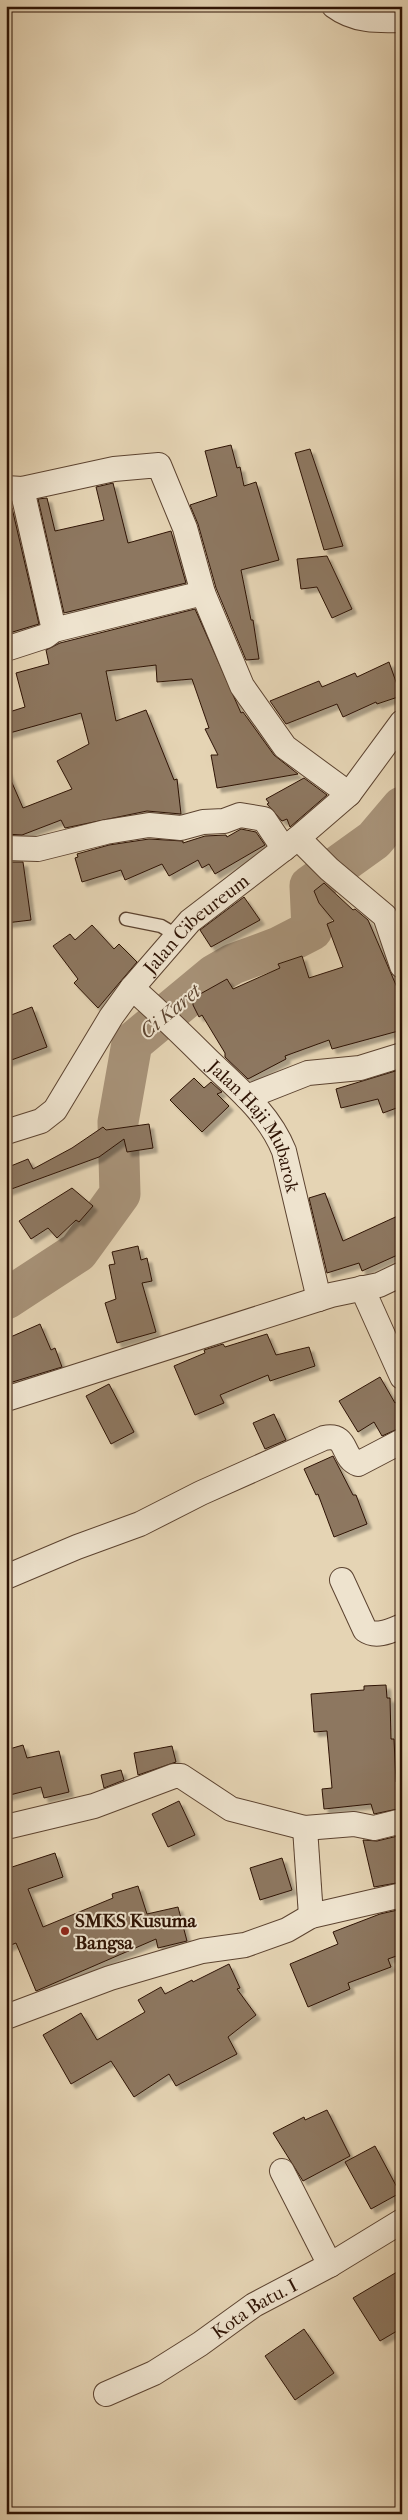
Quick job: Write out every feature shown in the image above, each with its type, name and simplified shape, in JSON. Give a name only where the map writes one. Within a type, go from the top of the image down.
[{"type":"street","points":[[334,6],[345,14],[359,19],[402,20]]},
{"type":"street","points":[[54,630],[14,488],[114,469],[159,465],[185,528],[202,593],[242,686],[270,728],[286,747],[349,794]]},
{"type":"street","points":[[6,649],[46,636],[54,630],[202,593]]},
{"type":"street","name":"Jalan Cibeureum","points":[[6,1132],[41,1120],[60,1105],[103,1028],[132,988],[190,921],[291,844],[349,794],[402,722]]},
{"type":"street","points":[[6,848],[38,849],[140,826],[181,828],[202,822],[224,821],[240,815],[264,818],[291,844],[329,869],[385,916],[402,966]]},
{"type":"street","name":"Jalan Haji Mubarok","points":[[132,988],[246,1097],[270,1123],[284,1151],[320,1298]]},
{"type":"street","points":[[246,1097],[308,1073],[360,1068],[402,1055]]},
{"type":"street","points":[[6,1400],[320,1298],[379,1285],[402,1274]]},
{"type":"street","points":[[362,1288],[402,1377]]},
{"type":"street","points":[[6,1577],[77,1546],[140,1524],[201,1493],[324,1438],[334,1437],[341,1441],[352,1461],[358,1464],[402,1441]]},
{"type":"street","points":[[342,1580],[365,1630],[371,1634],[378,1634],[402,1626]]},
{"type":"street","points":[[6,1827],[94,1806],[174,1776],[181,1776],[231,1809],[252,1816],[305,1828],[354,1824],[374,1828],[402,1821]]},
{"type":"street","points":[[305,1828],[311,1916]]},
{"type":"street","points":[[6,2017],[110,1978],[202,1951],[231,1948],[254,1942],[287,1930],[311,1916],[402,1895]]},
{"type":"street","points":[[282,2171],[330,2265]]},
{"type":"street","name":"Kota Batu. I","points":[[106,2394],[154,2373],[200,2344],[254,2305],[330,2265],[402,2221]]},
{"type":"lane","points":[[126,919],[161,926],[178,936]]},
{"type":"building","points":[[231,445],[237,468],[240,467],[244,486],[256,482],[279,560],[241,570],[251,620],[253,620],[259,659],[246,660],[216,588],[198,524],[190,505],[217,496],[205,451]]},
{"type":"building","points":[[310,449],[343,546],[324,550],[295,453]]},
{"type":"building","points":[[113,483],[128,543],[171,531],[186,583],[64,613],[38,499],[47,498],[55,531],[104,520],[96,487]]},
{"type":"building","points":[[12,508],[39,624],[6,634],[6,509]]},
{"type":"building","points":[[327,556],[352,609],[332,618],[317,587],[301,589],[297,559]]},
{"type":"building","points":[[195,609],[241,713],[243,712],[274,755],[298,774],[217,788],[211,755],[218,755],[205,729],[209,728],[192,679],[157,682],[156,665],[106,671],[116,721],[146,710],[174,780],[177,779],[181,814],[147,811],[65,828],[61,820],[22,835],[6,834],[6,769],[23,808],[72,789],[57,761],[89,744],[81,713],[6,734],[6,713],[25,707],[16,673],[49,664],[46,650],[60,643]]},
{"type":"building","points":[[389,662],[401,696],[377,704],[376,702],[343,717],[337,704],[286,724],[270,701],[319,681],[322,687],[355,673],[357,677]]},
{"type":"building","points":[[304,778],[327,795],[290,827],[287,819],[282,821],[267,804],[269,803],[266,799]]},
{"type":"building","points":[[241,829],[256,832],[265,845],[215,874],[209,864],[202,868],[198,860],[169,876],[162,864],[125,880],[121,870],[82,882],[75,858],[78,857],[77,854],[109,845],[149,839],[183,841],[183,843],[205,836],[226,835],[227,837]]},
{"type":"building","points":[[6,862],[23,862],[31,920],[6,923]]},
{"type":"building","points":[[324,883],[353,910],[355,909],[368,920],[402,999],[402,1030],[332,1049],[329,1040],[285,1056],[286,1059],[248,1079],[225,1057],[225,1053],[202,1015],[199,1017],[193,1005],[193,998],[227,979],[233,989],[280,968],[278,964],[302,956],[309,978],[343,967],[327,924],[334,921],[319,903],[314,891]]},
{"type":"building","points":[[244,897],[260,920],[211,947],[200,930]]},
{"type":"building","points":[[92,925],[114,949],[119,944],[137,962],[98,1008],[74,983],[78,979],[53,946],[70,934],[75,940]]},
{"type":"building","points":[[32,1007],[47,1047],[6,1062],[6,1017]]},
{"type":"building","points":[[402,1069],[402,1106],[383,1113],[378,1099],[341,1108],[336,1089]]},
{"type":"building","points":[[194,1078],[204,1088],[211,1082],[222,1092],[217,1094],[229,1106],[202,1132],[170,1100]]},
{"type":"building","points":[[149,1124],[153,1148],[127,1152],[124,1139],[99,1157],[6,1191],[6,1168],[28,1159],[33,1169],[72,1148],[103,1127],[106,1130]]},
{"type":"building","points":[[72,1188],[93,1206],[79,1222],[76,1220],[57,1238],[48,1228],[31,1239],[19,1221]]},
{"type":"building","points":[[325,1193],[343,1241],[402,1214],[402,1253],[362,1271],[359,1263],[327,1273],[309,1198]]},
{"type":"building","points":[[138,1246],[141,1260],[147,1258],[152,1281],[142,1283],[156,1332],[117,1343],[105,1303],[116,1299],[109,1265],[115,1264],[112,1252]]},
{"type":"building","points":[[40,1324],[51,1350],[55,1348],[62,1367],[6,1384],[6,1339]]},
{"type":"building","points":[[267,1334],[276,1355],[309,1347],[315,1366],[270,1381],[268,1375],[220,1395],[224,1403],[195,1415],[174,1366],[205,1353],[204,1350],[223,1344],[225,1347]]},
{"type":"building","points":[[380,1377],[395,1403],[402,1399],[402,1427],[382,1436],[374,1422],[358,1432],[339,1401]]},
{"type":"building","points":[[109,1384],[134,1432],[111,1444],[86,1396]]},
{"type":"building","points":[[274,1414],[286,1440],[265,1449],[253,1423]]},
{"type":"building","points":[[333,1456],[353,1495],[356,1495],[367,1524],[334,1537],[318,1494],[316,1495],[304,1469]]},
{"type":"building","points":[[386,1685],[387,1698],[390,1698],[391,1739],[394,1739],[396,1782],[402,1781],[402,1808],[374,1814],[371,1804],[324,1809],[322,1789],[332,1788],[327,1731],[314,1732],[311,1694],[364,1690],[364,1686]]},
{"type":"building","points":[[23,1745],[27,1758],[59,1751],[69,1792],[44,1798],[41,1787],[6,1796],[6,1750]]},
{"type":"building","points":[[172,1746],[176,1762],[138,1775],[134,1753]]},
{"type":"building","points":[[121,1770],[124,1780],[104,1788],[101,1775]]},
{"type":"building","points":[[179,1801],[195,1835],[168,1847],[152,1814]]},
{"type":"building","points":[[402,1835],[402,1882],[374,1887],[363,1840],[377,1841]]},
{"type":"building","points":[[55,1853],[63,1877],[28,1889],[43,1927],[113,1898],[112,1894],[138,1886],[147,1914],[178,1907],[187,1941],[158,1948],[156,1939],[36,1991],[16,1943],[6,1947],[6,1869]]},
{"type":"building","points":[[282,1858],[292,1890],[260,1900],[250,1868]]},
{"type":"building","points":[[402,1909],[402,1954],[388,1959],[391,1967],[348,1983],[350,1989],[308,2007],[290,1964],[338,1944],[333,1932],[380,1914]]},
{"type":"building","points":[[229,1964],[240,1988],[237,1989],[256,2015],[228,2037],[237,2054],[176,2086],[169,2074],[134,2097],[111,2061],[71,2084],[43,2035],[81,2013],[97,2040],[145,2012],[138,2000],[161,1987],[165,1994]]},
{"type":"building","points":[[327,2110],[350,2156],[303,2181],[273,2133],[304,2117],[305,2120]]},
{"type":"building","points":[[375,2146],[400,2193],[371,2209],[345,2162]]},
{"type":"building","points":[[402,2269],[402,2328],[380,2341],[353,2298]]},
{"type":"building","points":[[304,2329],[334,2373],[295,2400],[265,2356]]},
{"type":"waterway","name":"Ci Karet","points":[[6,1299],[78,1252],[120,1194],[118,1122],[132,1043],[214,975],[233,964],[279,947],[312,930],[310,886],[374,840],[402,807]]},
{"type":"place","name":"SMKS Kusuma Bangsa","points":[[65,1931]]}]
